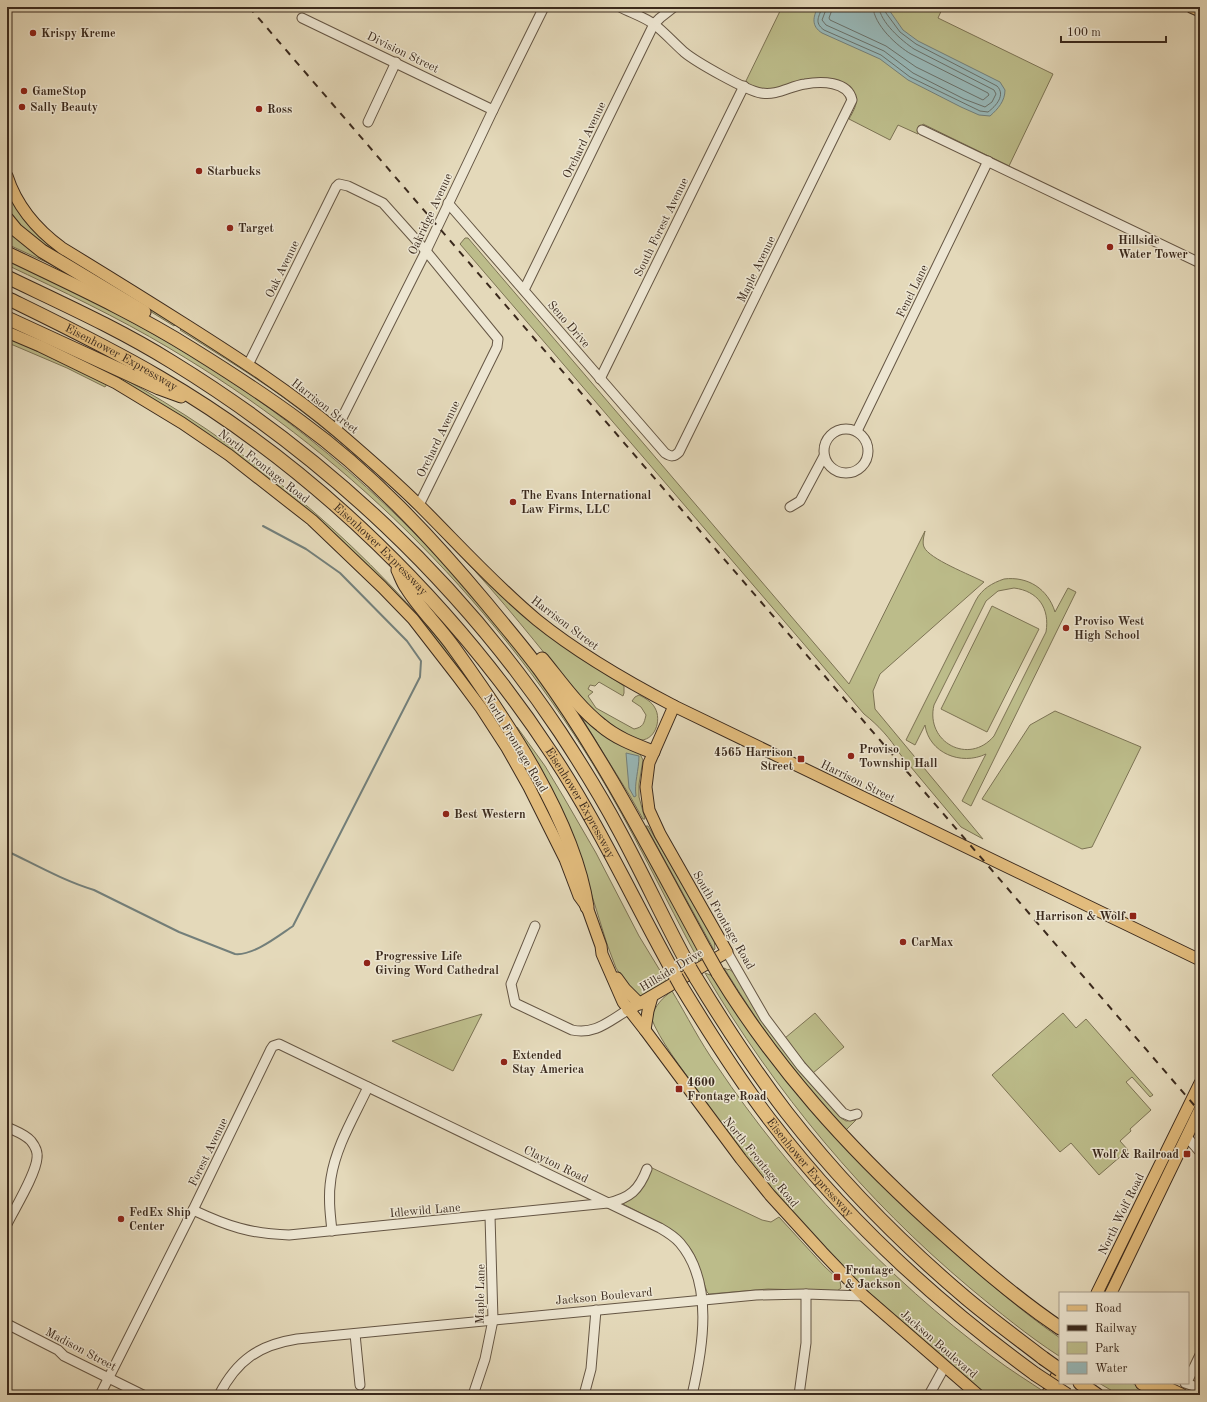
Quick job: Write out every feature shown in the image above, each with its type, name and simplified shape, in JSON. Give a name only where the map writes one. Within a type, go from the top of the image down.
[{"type":"highway","points":[[7,219],[16,230],[42,250],[171,329],[190,347]]},
{"type":"highway","points":[[7,253],[88,292],[190,347],[303,423],[361,471],[410,518],[460,571],[540,669],[619,792],[718,973],[780,1065],[838,1132],[901,1195],[962,1251],[1009,1290],[1059,1328]]},
{"type":"highway","name":"Eisenhower Expressway","points":[[7,277],[128,337],[177,365],[244,410],[283,438],[328,474],[366,507],[423,563],[489,636],[537,699],[559,731],[600,795],[620,831],[693,973],[764,1083],[791,1118],[881,1220],[931,1268],[978,1308],[1043,1358],[1059,1368]]},
{"type":"highway","name":"Eisenhower Expressway","points":[[7,298],[115,351],[199,402],[284,462],[322,494],[391,557],[422,589],[474,649],[515,702],[553,755],[613,857],[678,982],[726,1059],[765,1114],[793,1149],[845,1208],[892,1256],[981,1333],[1067,1395]]},
{"type":"highway","points":[[7,318],[159,388],[199,402]]},
{"type":"highway","points":[[391,557],[407,589],[448,640],[482,688],[502,718],[537,777],[559,820],[569,845],[577,866],[587,907]]},
{"type":"highway","points":[[460,571],[475,579],[591,717],[614,734],[653,752]]},
{"type":"highway","points":[[1144,1384],[1163,1395]]},
{"type":"highway","points":[[1157,1384],[1182,1395]]},
{"type":"main road","points":[[1191,7],[1200,12]]},
{"type":"main road","name":"Harrison Street","points":[[7,176],[10,187],[25,213],[34,225],[46,236],[62,248],[248,365],[336,430],[419,505],[494,581],[542,624],[580,652],[609,671],[674,706],[1200,960]]},
{"type":"main road","name":"North Frontage Road","points":[[7,332],[40,346],[116,383],[204,437],[252,472],[307,516],[347,552],[413,619],[458,676],[507,748],[529,787],[547,823],[579,896],[587,907],[601,946],[602,954],[622,1002],[645,1030],[715,1126],[770,1195],[864,1296]]},
{"type":"main road","name":"South Frontage Road","points":[[674,706],[649,763],[646,787],[649,810],[660,834],[727,952]]},
{"type":"main road","points":[[601,946],[617,978],[625,989],[640,1004]]},
{"type":"main road","name":"Hillside Drive","points":[[628,1010],[727,952]]},
{"type":"main road","points":[[645,1030],[652,997]]},
{"type":"main road","name":"North Wolf Road","points":[[1097,1292],[1200,1082]]},
{"type":"main road","points":[[1111,1292],[1200,1109]]},
{"type":"main road","points":[[1176,1133],[1187,1137]]},
{"type":"main road","name":"Jackson Boulevard","points":[[864,1296],[978,1395]]},
{"type":"main road","points":[[1047,1395],[1059,1371]]},
{"type":"main road","points":[[1059,1395],[1064,1384]]},
{"type":"street","name":"Oakridge Avenue","points":[[336,430],[426,251],[544,7]]},
{"type":"street","points":[[620,7],[654,24],[685,53],[697,61],[744,86]]},
{"type":"street","name":"Orchard Avenue","points":[[524,290],[654,24],[674,7]]},
{"type":"street","name":"Division Street","points":[[302,18],[493,110]]},
{"type":"street","points":[[368,122],[396,62]]},
{"type":"street","name":"Maple Avenue","points":[[675,456],[682,447],[852,100],[851,94],[848,91],[840,86],[830,83],[805,84],[769,94],[754,92],[744,86]]},
{"type":"street","name":"South Forest Avenue","points":[[600,378],[744,86]]},
{"type":"street","points":[[922,130],[1200,263]]},
{"type":"street","name":"Fencl Lane","points":[[856,431],[988,161]]},
{"type":"street","name":"Oak Avenue","points":[[248,365],[333,192],[339,184],[348,186],[383,203],[426,251]]},
{"type":"street","name":"Seno Drive","points":[[448,203],[665,453],[668,456],[675,456]]},
{"type":"street","name":"Orchard Avenue","points":[[419,505],[497,347],[498,339],[426,251]]},
{"type":"street","points":[[846,428],[856,431],[864,437],[868,449],[866,460],[859,469],[849,473],[838,472],[829,466],[824,456],[824,445],[830,435],[840,429],[846,428]]},
{"type":"street","points":[[790,507],[800,501],[824,456]]},
{"type":"street","points":[[535,926],[511,984],[515,1003],[572,1030],[582,1032],[590,1031],[601,1026],[628,1010]]},
{"type":"street","name":"South Frontage Road","points":[[727,952],[765,1018],[801,1066],[843,1113],[850,1116],[857,1114]]},
{"type":"street","name":"Clayton Road","points":[[276,1045],[282,1045],[368,1088],[660,1228],[679,1242],[694,1265],[703,1300],[700,1352],[692,1395]]},
{"type":"street","name":"Forest Avenue","points":[[100,1395],[272,1049],[276,1045]]},
{"type":"street","points":[[332,1230],[329,1208],[331,1178],[343,1139],[368,1088]]},
{"type":"street","points":[[7,1127],[25,1135],[37,1152],[37,1159],[33,1172],[7,1224]]},
{"type":"street","points":[[1187,1137],[1200,1152]]},
{"type":"street","name":"Idlewild Lane","points":[[193,1210],[229,1226],[264,1234],[290,1235],[608,1203],[627,1197],[634,1191],[640,1184],[647,1169]]},
{"type":"street","name":"Maple Lane","points":[[473,1395],[485,1359],[493,1320],[490,1216]]},
{"type":"street","points":[[799,1395],[806,1343],[806,1294]]},
{"type":"street","name":"Jackson Boulevard","points":[[219,1395],[228,1378],[245,1359],[267,1346],[281,1341],[756,1295],[806,1294],[864,1296]]},
{"type":"street","points":[[584,1395],[591,1370],[596,1310]]},
{"type":"street","name":"Madison Street","points":[[7,1324],[58,1350],[64,1356],[143,1395]]},
{"type":"street","points":[[355,1334],[360,1385]]},
{"type":"street","points":[[1189,1378],[1200,1355]]},
{"type":"street","points":[[929,1395],[945,1366]]},
{"type":"street","points":[[1189,1384],[1200,1388]]},
{"type":"green space","points":[[782,7],[943,7],[938,18],[1053,74],[1009,166],[923,124],[918,134],[898,125],[890,140],[849,119],[856,105],[856,97],[847,85],[772,90],[758,89],[745,83]]},
{"type":"green space","points":[[7,190],[19,212],[176,324],[174,326],[38,242],[14,219],[7,209]]},
{"type":"green space","points":[[7,225],[61,269],[7,244]]},
{"type":"green space","points":[[465,238],[468,238],[849,684],[925,531],[923,543],[927,552],[942,562],[984,582],[880,674],[873,691],[875,709],[983,839],[961,827],[900,754],[888,737],[864,714],[460,244]]},
{"type":"green space","points":[[7,260],[143,328],[186,353],[270,408],[348,471],[385,504],[420,539],[487,613],[537,675],[564,714],[601,773],[635,833],[701,956],[700,963],[608,790],[553,703],[508,643],[459,585],[407,531],[352,480],[294,432],[233,388],[169,348],[109,315],[7,265]]},
{"type":"green space","points":[[7,324],[103,368],[163,401],[250,460],[292,493],[370,564],[407,603],[447,649],[486,702],[484,703],[457,666],[415,615],[252,467],[7,327]]},
{"type":"green space","points":[[182,328],[258,377],[316,421],[372,467],[568,649],[624,686],[623,696],[599,682],[595,686],[590,685],[588,689],[593,692],[588,696],[596,708],[634,729],[643,725],[646,715],[641,707],[632,701],[639,695],[650,702],[655,708],[658,718],[656,729],[653,734],[644,740],[633,739],[613,729],[601,720],[475,571],[402,497],[351,451],[298,408],[270,388],[180,330]]},
{"type":"green space","points":[[7,337],[107,384],[105,387],[67,368],[13,345],[7,344]]},
{"type":"green space","points":[[1004,579],[1013,579],[1029,582],[1042,591],[1052,604],[1055,612],[1068,588],[1076,592],[971,806],[962,801],[986,754],[966,758],[957,757],[939,750],[928,735],[925,725],[915,745],[906,740],[978,596],[991,585]],"holes":[[[1014,588],[1036,597],[1044,608],[1047,623],[1046,632],[994,736],[984,745],[973,749],[962,749],[951,746],[942,739],[936,730],[933,718],[934,705],[986,601],[998,591]]]},
{"type":"green space","points":[[992,606],[1039,629],[987,732],[941,709]]},
{"type":"green space","points":[[1055,711],[1141,747],[1092,847],[1082,849],[982,799],[1030,725]]},
{"type":"green space","points":[[580,715],[640,754],[643,760],[639,784],[639,797],[645,819],[643,819]]},
{"type":"green space","points":[[517,727],[545,766],[563,796],[596,853],[639,936],[667,982],[643,996],[637,996],[616,968],[589,886],[514,729]]},
{"type":"green space","points":[[646,826],[648,826],[714,938],[714,950]]},
{"type":"green space","points":[[724,968],[733,972],[769,1031],[807,1080],[841,1118],[846,1121],[856,1120],[846,1130],[783,1056],[755,1017]]},
{"type":"green space","points":[[705,973],[713,976],[760,1047],[813,1112],[841,1143],[901,1203],[963,1260],[1011,1301],[1059,1337],[1059,1356],[1025,1332],[970,1288],[931,1254],[858,1181],[824,1142],[792,1101],[761,1060]]},
{"type":"green space","points":[[672,991],[705,1048],[746,1107],[776,1147],[843,1223],[916,1294],[999,1362],[1046,1393],[1045,1395],[987,1395],[888,1310],[835,1259],[753,1166],[665,1045],[651,1017],[660,1002]]},
{"type":"green space","points":[[815,1013],[844,1047],[813,1073],[785,1038]]},
{"type":"green space","points":[[1063,1013],[1076,1028],[1086,1019],[1153,1095],[1150,1097],[1132,1077],[1126,1082],[1151,1110],[1130,1129],[1131,1131],[1120,1141],[1128,1150],[1099,1175],[1071,1143],[1060,1152],[992,1075]]},
{"type":"green space","points":[[482,1014],[453,1071],[392,1041]]},
{"type":"green space","points":[[650,1167],[762,1220],[771,1222],[779,1217],[824,1266],[840,1281],[841,1288],[837,1291],[768,1289],[709,1294],[707,1292],[699,1266],[692,1251],[686,1244],[670,1230],[651,1218],[623,1204],[631,1199]]},
{"type":"green space","points":[[1101,1384],[1134,1384],[1154,1395],[1119,1395]]},
{"type":"water","points":[[818,7],[887,7],[903,30],[918,41],[1000,82],[1005,90],[1002,101],[998,108],[990,116],[979,115],[908,80],[880,59],[818,30],[814,18]]},
{"type":"water","points":[[626,753],[639,756],[636,796],[634,797],[629,788]]},
{"type":"waterway","points":[[7,851],[61,877],[94,890],[179,932],[235,954],[242,954],[257,949],[293,926],[420,677],[421,661],[407,641],[340,573],[306,549],[263,526]]},
{"type":"railway","points":[[249,7],[1200,1112]]},
{"type":"place","name":"Krispy Kreme","points":[[33,33]]},
{"type":"place","name":"GameStop","points":[[24,91]]},
{"type":"place","name":"Sally Beauty","points":[[22,107]]},
{"type":"place","name":"Ross","points":[[259,109]]},
{"type":"place","name":"Starbucks","points":[[199,171]]},
{"type":"place","name":"Target","points":[[230,228]]},
{"type":"place","name":"Hillside Water Tower","points":[[1110,247]]},
{"type":"place","name":"The Evans International Law Firms, LLC","points":[[513,502]]},
{"type":"place","name":"Proviso West High School","points":[[1066,628]]},
{"type":"place","name":"Proviso Township Hall","points":[[851,756]]},
{"type":"place","name":"4565 Harrison Street","points":[[801,759]]},
{"type":"place","name":"Best Western","points":[[446,814]]},
{"type":"place","name":"Harrison & Wolf","points":[[1133,916]]},
{"type":"place","name":"CarMax","points":[[903,942]]},
{"type":"place","name":"Progressive Life Giving Word Cathedral","points":[[367,963]]},
{"type":"place","name":"Extended Stay America","points":[[504,1062]]},
{"type":"place","name":"4600 Frontage Road","points":[[679,1089]]},
{"type":"place","name":"Wolf & Railroad","points":[[1187,1154]]},
{"type":"place","name":"FedEx Ship Center","points":[[121,1219]]},
{"type":"place","name":"Frontage & Jackson","points":[[837,1277]]}]
